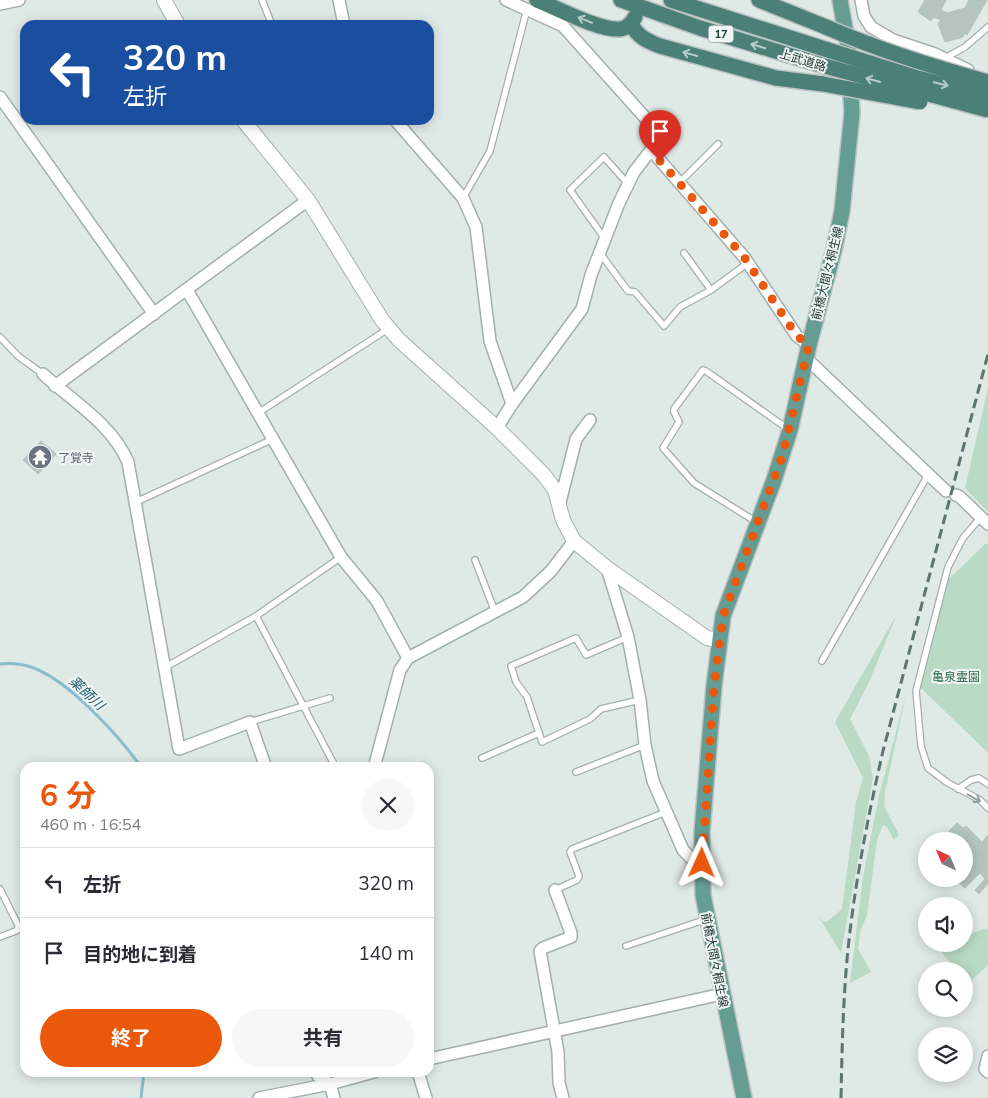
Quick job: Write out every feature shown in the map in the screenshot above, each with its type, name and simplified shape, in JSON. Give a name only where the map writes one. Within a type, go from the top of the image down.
[{"type":"highway","name":"上武道路","points":[[621,0],[700,28],[821,65],[988,110]]},
{"type":"highway","name":"上武道路","points":[[672,0],[914,77],[988,96]]},
{"type":"highway","points":[[759,0],[863,43],[935,68],[988,82]]},
{"type":"highway","points":[[533,4],[609,28],[620,29],[633,20],[635,32],[645,41],[776,78],[823,84],[988,116]]},
{"type":"main road","name":"前橋大間々桐生線","points":[[744,1098],[707,918],[702,863],[714,686],[719,640],[728,600],[758,523],[790,430],[807,352],[834,250],[845,186],[851,101],[848,45],[840,0]]},
{"type":"street","points":[[0,4],[19,0]]},
{"type":"street","points":[[164,0],[175,20]]},
{"type":"street","points":[[339,0],[342,20]]},
{"type":"street","points":[[497,428],[512,404],[582,309],[591,275],[628,184],[658,136],[658,132],[564,26],[533,4],[506,0]]},
{"type":"street","points":[[861,0],[864,16],[871,27],[893,40],[930,52],[972,71]]},
{"type":"street","points":[[0,97],[154,314]]},
{"type":"street","points":[[247,125],[308,200],[389,329],[497,428],[544,475],[555,490],[563,520],[574,541],[607,568],[707,638],[719,640]]},
{"type":"street","points":[[398,125],[463,198],[476,227],[490,341],[512,404]]},
{"type":"street","points":[[651,150],[748,263],[807,352],[928,475],[984,521]]},
{"type":"street","points":[[55,386],[308,200]]},
{"type":"street","points":[[187,290],[341,558],[377,601],[408,658]]},
{"type":"street","points":[[43,374],[98,421],[124,453],[136,502],[179,749],[250,722],[264,762]]},
{"type":"street","points":[[559,506],[576,438],[590,420]]},
{"type":"street","points":[[376,762],[400,670],[408,658],[523,597],[550,571],[574,541]]},
{"type":"street","points":[[607,568],[628,637],[640,700],[645,745],[653,781],[684,850],[691,858],[702,863]]},
{"type":"street","points":[[555,890],[571,933],[570,938],[543,948],[540,951],[563,1098]]},
{"type":"street","points":[[434,1058],[722,994]]},
{"type":"street","points":[[988,1056],[985,1069],[988,1072]]},
{"type":"street","points":[[320,1077],[330,1084],[334,1098]]},
{"type":"street","points":[[259,1098],[356,1077]]},
{"type":"street","points":[[420,1077],[426,1098]]},
{"type":"lane","points":[[262,0],[270,20]]},
{"type":"lane","points":[[463,198],[490,151],[533,4]]},
{"type":"lane","points":[[943,59],[965,47],[988,27]]},
{"type":"lane","points":[[679,183],[718,144]]},
{"type":"lane","points":[[605,239],[570,190],[604,157],[628,184]]},
{"type":"lane","points":[[684,253],[711,290]]},
{"type":"lane","points":[[600,254],[628,291],[635,292],[664,326],[680,306],[711,290],[748,263]]},
{"type":"lane","points":[[258,413],[389,329]]},
{"type":"lane","points":[[0,337],[18,356],[43,374]]},
{"type":"lane","points":[[758,523],[694,483],[664,448],[679,422],[674,409],[703,370],[781,426],[790,430]]},
{"type":"lane","points":[[136,502],[272,439]]},
{"type":"lane","points":[[822,661],[928,475]]},
{"type":"lane","points":[[984,521],[963,538],[948,567],[916,691],[921,746],[928,768],[958,789],[980,800],[988,808]]},
{"type":"lane","points":[[164,668],[256,616],[341,558]]},
{"type":"lane","points":[[475,560],[495,612]]},
{"type":"lane","points":[[256,616],[333,762]]},
{"type":"lane","points":[[628,637],[586,654],[576,638],[511,666],[516,682],[527,697],[542,742],[590,719],[601,709],[640,700]]},
{"type":"lane","points":[[250,722],[330,698]]},
{"type":"lane","points":[[482,758],[539,733]]},
{"type":"lane","points":[[576,772],[645,745]]},
{"type":"lane","points":[[958,789],[971,780],[979,778],[988,784]]},
{"type":"lane","points":[[555,890],[577,880],[578,876],[570,852],[572,849],[666,812]]},
{"type":"lane","points":[[0,890],[18,925],[18,930],[0,937]]},
{"type":"lane","points":[[626,946],[707,918]]},
{"type":"green space","points":[[988,388],[988,512],[965,488]]},
{"type":"green space","name":"亀泉霊園","points":[[985,544],[988,544],[988,753],[920,687],[947,581]]},
{"type":"green space","points":[[897,614],[869,682],[850,719],[869,756],[873,778],[841,953],[819,917],[824,922],[828,921],[842,909],[856,802],[863,778],[835,722]]},
{"type":"green space","points":[[906,694],[885,792],[884,806],[899,835],[894,840],[886,826],[883,825],[877,840],[867,915],[860,932],[858,949],[871,972],[850,983],[863,877],[879,796]]},
{"type":"green space","points":[[986,928],[988,930],[988,965],[973,979],[973,962],[950,962],[941,952],[973,952],[973,933]]},
{"type":"building","points":[[925,0],[946,0],[941,10],[947,13],[965,8],[969,0],[987,0],[967,35],[964,33],[963,37],[945,42],[938,24],[941,20],[933,17],[931,21],[918,12]]},
{"type":"building","name":"了覚寺","points":[[41,441],[56,454],[38,474],[23,460]]},
{"type":"building","points":[[957,823],[963,828],[966,826],[972,832],[950,832]]},
{"type":"building","points":[[973,833],[982,842],[988,835],[988,884],[979,894],[975,890],[985,879],[980,873],[973,880]]},
{"type":"waterway","name":"薬師川","points":[[0,664],[16,664],[31,667],[61,684],[92,710],[137,762]]},
{"type":"waterway","name":"薬師川","points":[[141,1098],[143,1077]]},
{"type":"railway","points":[[841,1098],[848,949],[854,899],[867,825],[883,751],[988,354]]},
{"type":"place","name":"了覚寺","points":[[40,457]]},
{"type":"route","points":[[660,161],[744,257],[797,336],[809,345],[782,457],[730,592],[723,616],[714,686],[702,832],[702,863]]}]
